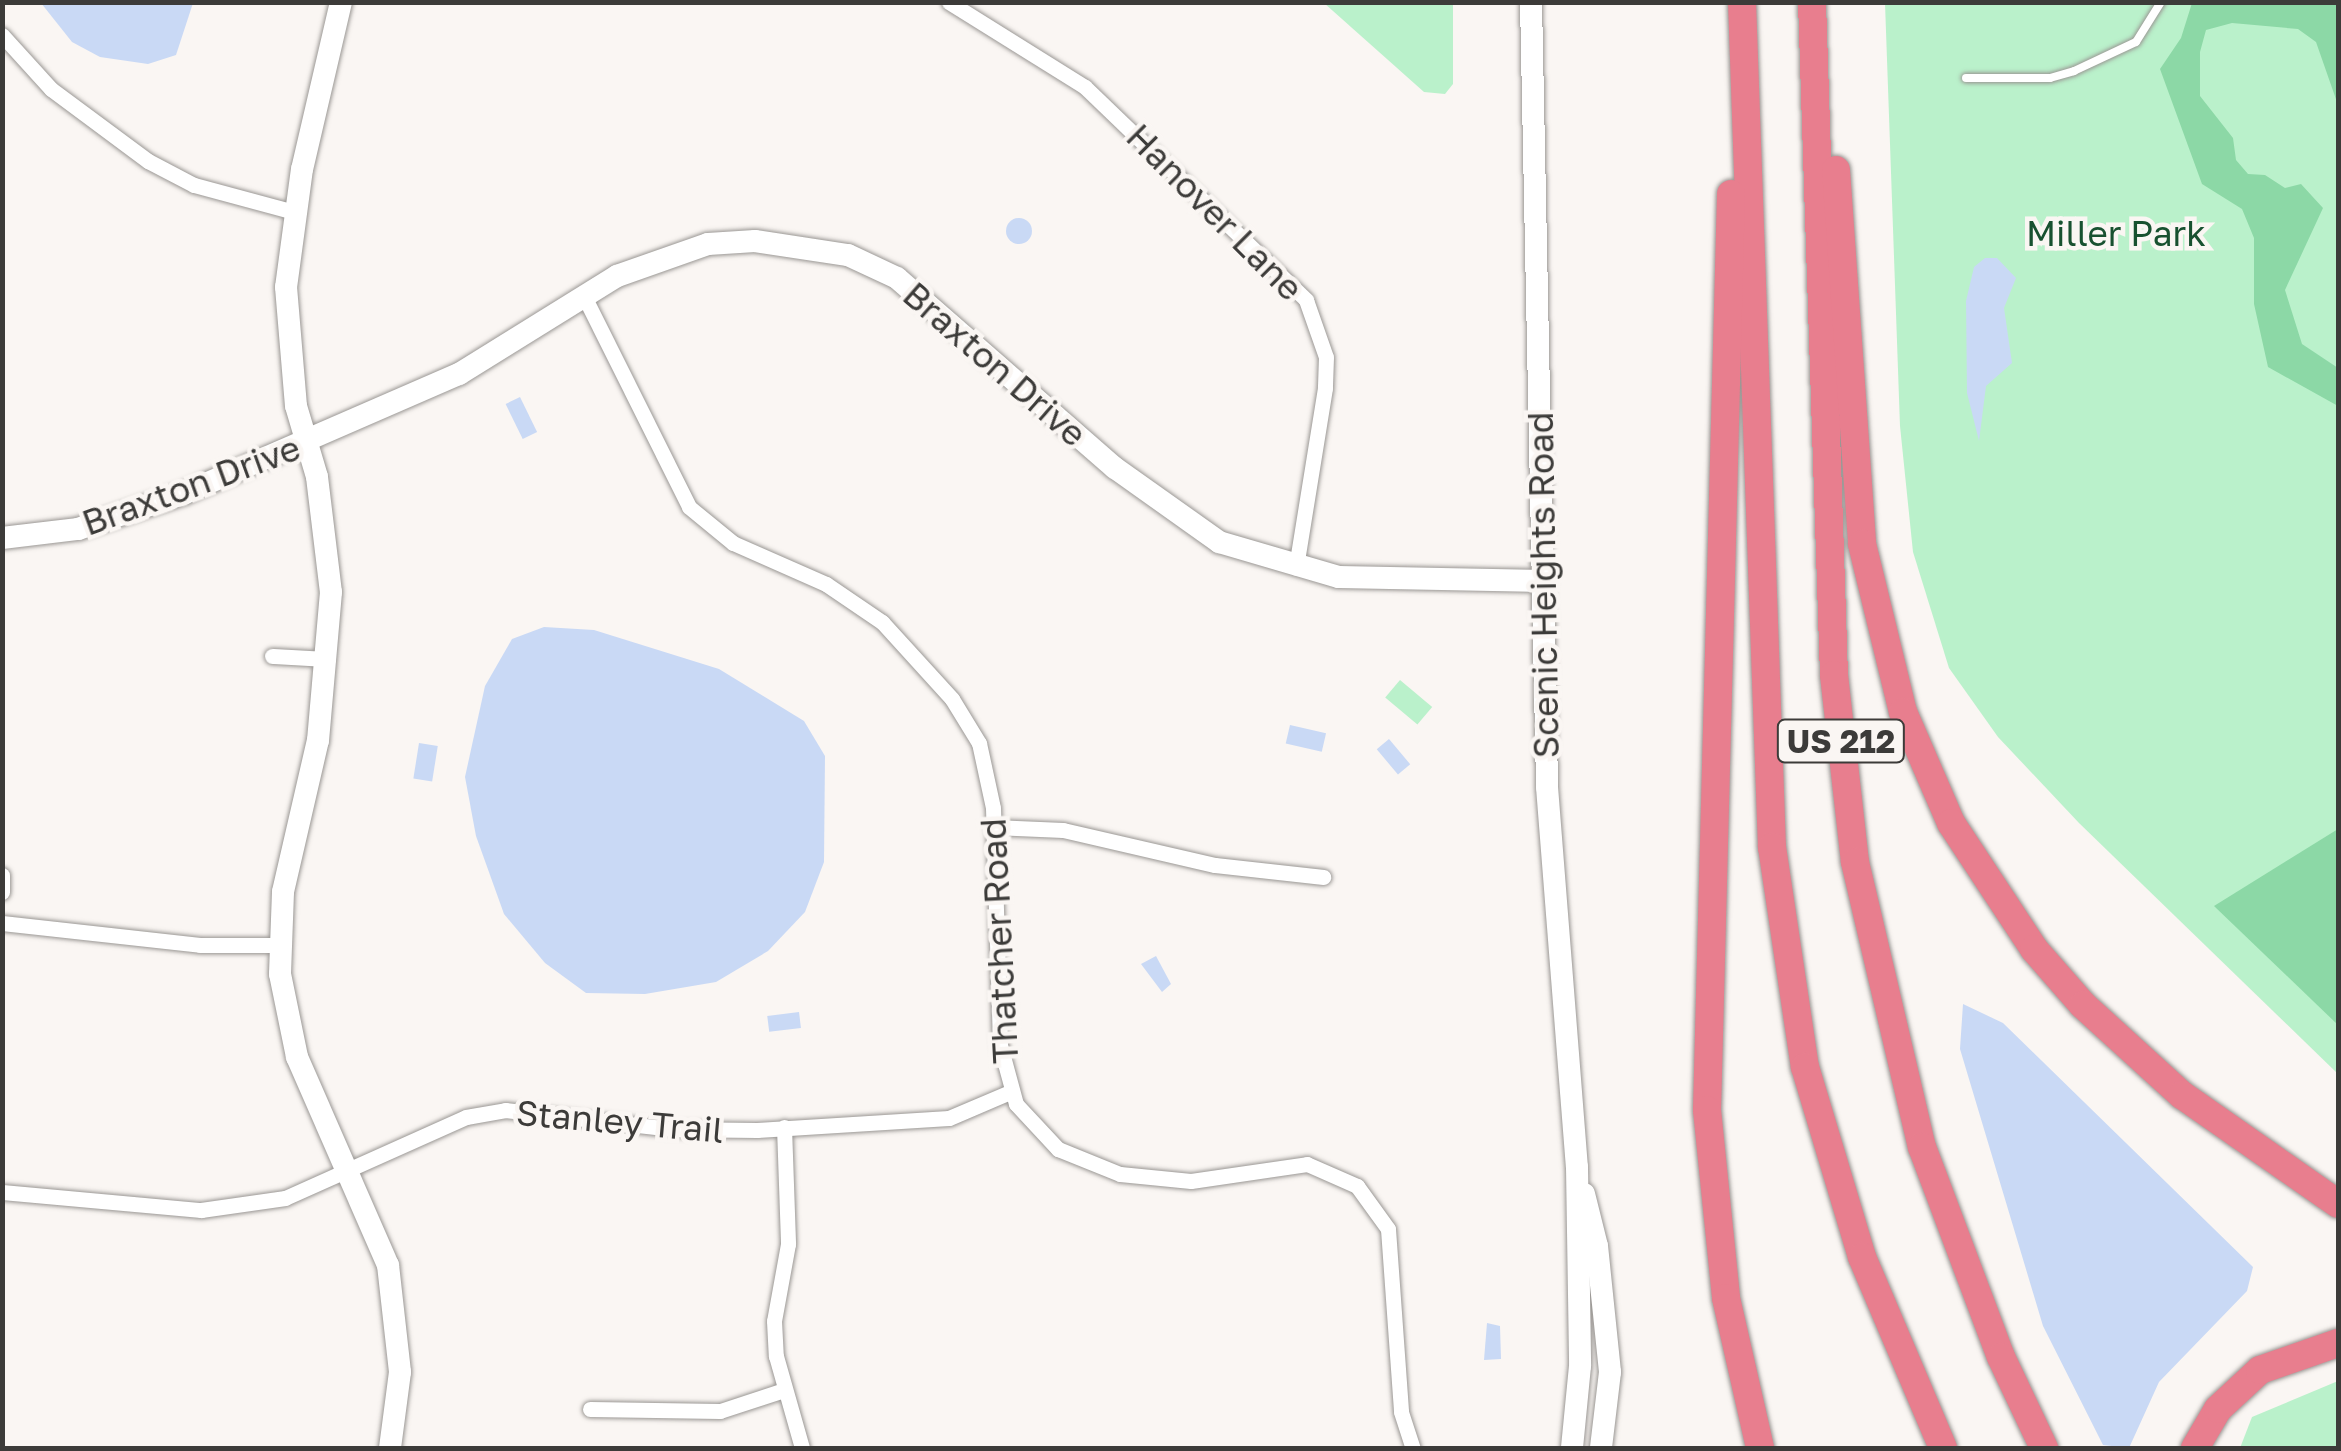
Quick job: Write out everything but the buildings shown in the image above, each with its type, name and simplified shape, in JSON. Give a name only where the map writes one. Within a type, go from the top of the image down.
[{"type":"highway","points":[[1739,2],[1707,1110],[1726,1298],[1760,1448]]},
{"type":"highway","name":"US 212","points":[[1739,2],[1774,865],[1805,1067],[1862,1257],[1943,1448]]},
{"type":"highway","name":"US 212","points":[[1812,2],[1834,674],[1855,862],[1922,1147],[2001,1357],[2044,1448]]},
{"type":"highway","points":[[1828,2],[1862,544],[1903,712],[1972,857],[2034,949],[2083,1005],[2182,1095],[2338,1204]]},
{"type":"highway","points":[[2195,1448],[2218,1409],[2260,1370],[2338,1343]]},
{"type":"street","points":[[341,2],[294,212],[288,346],[331,592],[318,740],[283,892],[280,945],[297,1057],[388,1265],[399,1316],[400,1372],[390,1448]]},
{"type":"street","name":"Hanover Lane","points":[[949,2],[1086,87],[1306,300],[1326,357],[1326,388],[1296,568]]},
{"type":"street","name":"Scenic Heights Road","points":[[1531,2],[1548,806],[1577,1167],[1580,1366],[1572,1448]]},
{"type":"street","points":[[2,34],[51,89],[148,161],[194,184],[294,212]]},
{"type":"street","name":"Braxton Drive","points":[[2,538],[120,517],[307,443],[459,374],[632,270],[708,244],[755,241],[848,255],[897,278],[940,309],[1177,518],[1218,542],[1296,568],[1367,579],[1544,580]]},
{"type":"street","name":"Thatcher Road","points":[[586,298],[690,507],[734,542],[856,602],[952,699],[986,767],[993,827],[1000,1045],[1010,1092],[1034,1130],[1058,1149],[1120,1174],[1191,1181],[1307,1164],[1357,1186],[1388,1229],[1400,1412],[1413,1448]]},
{"type":"street","points":[[272,656],[328,659]]},
{"type":"street","points":[[993,827],[1063,830],[1233,868],[1323,878]]},
{"type":"street","points":[[2,875],[2,892]]},
{"type":"street","points":[[2,923],[200,946],[280,945]]},
{"type":"street","name":"Stanley Trail","points":[[2,1192],[202,1210],[285,1198],[466,1117],[505,1110],[685,1130],[784,1128],[949,1118],[1010,1092]]},
{"type":"street","points":[[784,1128],[788,1244],[774,1321],[784,1390],[802,1448]]},
{"type":"street","name":"Scenic Heights Road","points":[[1577,1167],[1597,1246],[1608,1355],[1601,1448]]},
{"type":"street","points":[[590,1409],[720,1411],[784,1390]]},
{"type":"lane","points":[[1966,78],[2050,78],[2074,71],[2136,42],[2161,2]]},
{"type":"green space","points":[[1324,3],[1453,3],[1453,84],[1445,94],[1424,92]]},
{"type":"green space","name":"Miller Park","points":[[1885,3],[2338,3],[2338,1074],[2079,823],[1998,737],[1949,668],[1913,552],[1900,426]]},
{"type":"green space","points":[[2192,3],[2338,3],[2338,105],[2316,42],[2298,29],[2232,23],[2206,30],[2200,52],[2200,96],[2233,138],[2236,160],[2248,174],[2265,175],[2285,188],[2301,184],[2323,208],[2285,290],[2302,344],[2338,368],[2338,406],[2268,367],[2254,304],[2254,238],[2242,209],[2202,184],[2160,69],[2181,38]]},
{"type":"green space","points":[[1400,680],[1432,707],[1417,725],[1385,698]]},
{"type":"green space","points":[[2338,829],[2338,1025],[2214,906]]},
{"type":"green space","points":[[2338,1381],[2338,1448],[2240,1448],[2252,1417]]},
{"type":"water","points":[[41,3],[193,3],[176,55],[148,64],[100,57],[72,42]]},
{"type":"water","points":[[1019,218],[1028,222],[1032,231],[1028,240],[1019,244],[1010,240],[1006,231],[1010,222]]},
{"type":"water","points":[[1985,258],[1997,258],[2016,278],[2004,308],[2012,363],[1986,386],[1979,441],[1967,393],[1966,301],[1974,267]]},
{"type":"water","points":[[520,397],[537,432],[523,439],[506,404]]},
{"type":"water","points":[[544,627],[594,630],[719,669],[804,721],[825,756],[824,862],[805,912],[768,951],[716,982],[645,994],[586,993],[545,963],[504,914],[476,836],[465,777],[485,686],[512,639]]},
{"type":"water","points":[[1290,725],[1326,733],[1322,752],[1286,744]]},
{"type":"water","points":[[1389,739],[1410,764],[1398,775],[1377,749]]},
{"type":"water","points":[[419,743],[438,746],[432,782],[413,779]]},
{"type":"water","points":[[1156,956],[1171,984],[1162,992],[1141,964]]},
{"type":"water","points":[[1963,1004],[2003,1023],[2253,1267],[2247,1291],[2159,1382],[2129,1448],[2103,1445],[2043,1326],[1960,1049]]},
{"type":"water","points":[[799,1012],[801,1028],[769,1032],[767,1016]]},
{"type":"water","points":[[1487,1323],[1500,1326],[1501,1359],[1484,1360]]}]
